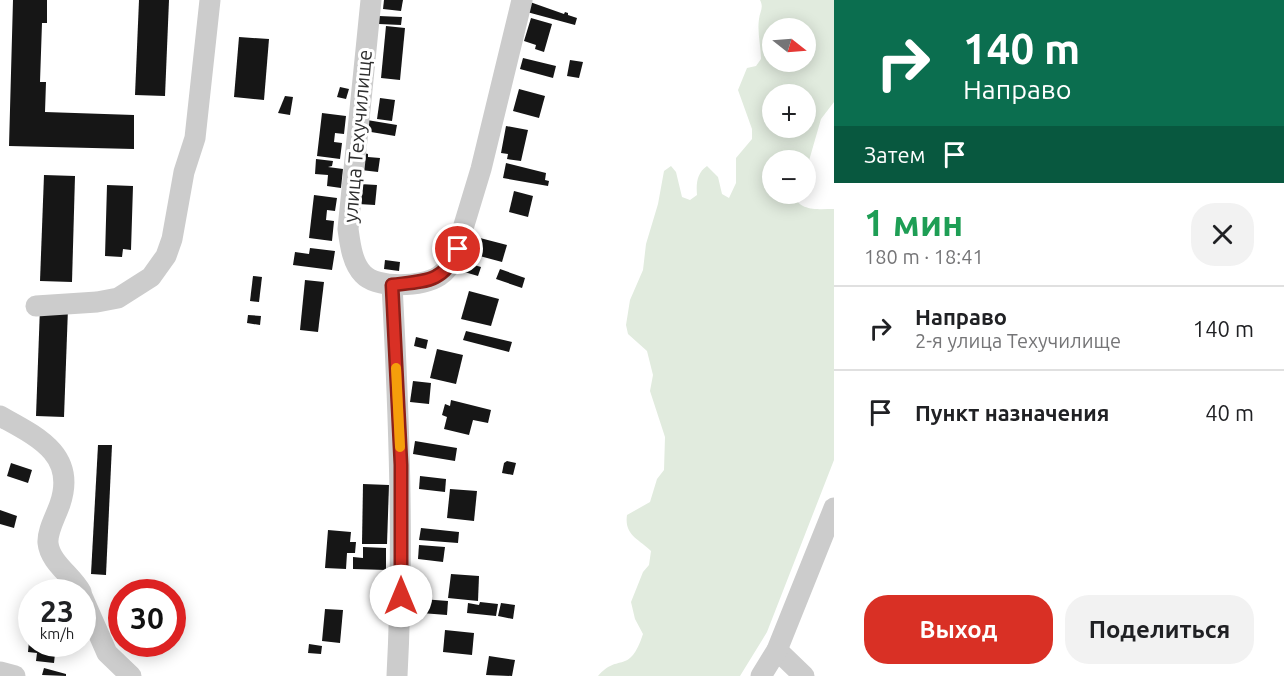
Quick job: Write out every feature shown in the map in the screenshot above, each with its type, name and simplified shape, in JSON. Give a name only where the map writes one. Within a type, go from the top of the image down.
[{"type":"street","points":[[36,306],[97,302],[118,298],[151,277],[169,249],[182,180],[195,138],[210,0]]},
{"type":"street","name":"улица Техучилище","points":[[371,0],[348,229],[350,245],[362,273],[376,282],[392,285]]},
{"type":"street","points":[[397,676],[401,596],[401,465],[392,285],[437,278],[448,269],[454,258],[481,169],[522,0]]},
{"type":"street","points":[[0,418],[44,442],[61,465],[64,487],[48,544],[53,557],[70,579]]},
{"type":"street","points":[[761,676],[777,650],[834,507]]},
{"type":"street","points":[[96,626],[107,652],[131,676]]},
{"type":"street","points":[[777,650],[804,676]]},
{"type":"street","points":[[0,672],[15,676]]},
{"type":"shaded area","points":[[760,0],[834,0],[834,102],[821,119],[816,136],[816,84],[762,84],[762,138],[816,138],[812,150],[762,150],[762,204],[800,204],[816,209],[834,209],[834,460],[767,632],[740,676],[598,676],[605,669],[633,655],[643,634],[635,619],[631,602],[643,572],[649,565],[651,551],[630,532],[627,515],[650,502],[657,479],[664,470],[665,437],[650,391],[653,375],[647,351],[628,334],[626,325],[630,300],[643,270],[646,244],[658,204],[664,171],[671,166],[676,172],[682,197],[690,200],[697,195],[698,179],[707,166],[718,177],[722,194],[729,198],[736,183],[736,158],[752,139],[752,129],[738,90],[747,68],[756,66],[761,59],[758,29],[762,7]]},
{"type":"building","points":[[13,0],[47,0],[47,23],[42,23],[40,82],[46,82],[45,112],[134,115],[134,149],[9,146]]},
{"type":"building","points":[[139,0],[169,0],[165,96],[135,95]]},
{"type":"building","points":[[384,0],[403,0],[401,11],[383,9]]},
{"type":"building","points":[[530,2],[564,14],[568,13],[577,18],[575,25],[527,12]]},
{"type":"building","points":[[379,16],[402,17],[401,25],[379,24]]},
{"type":"building","points":[[531,18],[552,24],[544,52],[535,49],[536,45],[524,41]]},
{"type":"building","points":[[386,26],[405,28],[400,80],[381,78]]},
{"type":"building","points":[[239,37],[269,39],[264,100],[234,97]]},
{"type":"building","points":[[523,58],[556,66],[553,78],[520,69]]},
{"type":"building","points":[[570,60],[583,62],[579,78],[567,76]]},
{"type":"building","points":[[340,87],[349,89],[346,99],[337,97]]},
{"type":"building","points":[[519,89],[545,96],[539,118],[513,111]]},
{"type":"building","points":[[285,96],[293,97],[290,115],[278,113]]},
{"type":"building","points":[[380,98],[395,100],[392,121],[377,119]]},
{"type":"building","points":[[322,113],[346,116],[344,134],[335,133],[334,142],[342,143],[340,159],[317,156]]},
{"type":"building","points":[[367,120],[397,125],[395,136],[365,131]]},
{"type":"building","points":[[506,126],[528,130],[521,161],[507,159],[508,154],[501,153]]},
{"type":"building","points":[[364,153],[368,154],[368,157],[380,158],[378,172],[361,170]]},
{"type":"building","points":[[316,159],[333,161],[332,166],[328,167],[343,169],[341,188],[327,186],[328,175],[315,174]]},
{"type":"building","points":[[506,163],[546,173],[545,180],[549,181],[548,186],[503,178]]},
{"type":"building","points":[[44,175],[75,176],[72,282],[40,281]]},
{"type":"building","points":[[360,184],[377,185],[375,205],[358,204]]},
{"type":"building","points":[[107,185],[133,186],[131,250],[123,249],[122,257],[105,256]]},
{"type":"building","points":[[514,191],[533,196],[528,217],[509,212]]},
{"type":"building","points":[[314,195],[337,198],[335,211],[327,210],[326,220],[334,221],[332,241],[309,238]]},
{"type":"building","points":[[480,238],[507,245],[502,262],[476,255]]},
{"type":"building","points":[[310,248],[335,251],[332,270],[293,265],[295,252],[309,254]]},
{"type":"building","points":[[385,260],[400,262],[399,271],[384,269]]},
{"type":"building","points":[[464,262],[481,267],[478,276],[461,271]]},
{"type":"building","points":[[500,269],[525,278],[522,288],[496,279]]},
{"type":"building","points":[[253,276],[262,277],[259,302],[250,301]]},
{"type":"building","points":[[305,280],[324,282],[318,332],[300,330]]},
{"type":"building","points":[[469,291],[499,299],[491,326],[461,319]]},
{"type":"building","points":[[40,307],[68,308],[64,417],[36,416]]},
{"type":"building","points":[[248,315],[261,316],[260,325],[247,323]]},
{"type":"building","points":[[466,331],[512,342],[509,352],[463,340]]},
{"type":"building","points":[[416,337],[428,340],[426,349],[414,346]]},
{"type":"building","points":[[437,349],[463,355],[456,384],[430,378]]},
{"type":"building","points":[[413,381],[431,383],[429,404],[410,402]]},
{"type":"building","points":[[451,400],[491,410],[488,423],[473,420],[469,435],[444,429],[447,417],[442,415],[445,404],[450,406]]},
{"type":"building","points":[[415,441],[457,448],[455,461],[413,454]]},
{"type":"building","points":[[98,445],[112,445],[106,575],[91,574]]},
{"type":"building","points":[[507,461],[516,463],[513,475],[502,473],[504,463]]},
{"type":"building","points":[[11,463],[32,470],[28,483],[7,476]]},
{"type":"building","points":[[420,476],[446,479],[445,492],[419,489]]},
{"type":"building","points":[[363,484],[389,485],[387,544],[362,544]]},
{"type":"building","points":[[450,489],[477,491],[474,521],[447,518]]},
{"type":"building","points":[[0,510],[17,516],[14,528],[0,524]]},
{"type":"building","points":[[421,528],[459,532],[458,543],[419,540]]},
{"type":"building","points":[[328,530],[351,532],[350,542],[356,542],[355,553],[347,553],[346,569],[325,568]]},
{"type":"building","points":[[419,545],[445,547],[443,562],[418,559]]},
{"type":"building","points":[[363,547],[386,548],[386,570],[353,569],[353,557],[363,558]]},
{"type":"building","points":[[451,574],[479,576],[478,601],[448,598]]},
{"type":"building","points":[[422,599],[448,601],[447,615],[421,613]]},
{"type":"building","points":[[480,602],[498,604],[496,616],[467,613],[468,603],[479,605]]},
{"type":"building","points":[[501,603],[515,605],[513,619],[498,616]]},
{"type":"building","points":[[325,609],[343,610],[340,643],[322,641]]},
{"type":"building","points":[[445,630],[474,633],[472,655],[443,652]]},
{"type":"building","points":[[309,644],[322,646],[321,654],[308,653]]},
{"type":"building","points":[[489,656],[515,660],[512,676],[486,675]]},
{"type":"building","points":[[36,657],[55,657],[54,663],[36,661]]},
{"type":"building","points":[[44,668],[66,674],[66,676],[42,675]]},
{"type":"slow traffic","points":[[396,368],[400,447]]},
{"type":"route","points":[[401,596],[401,465],[392,285],[437,278],[448,269],[458,249]]}]
